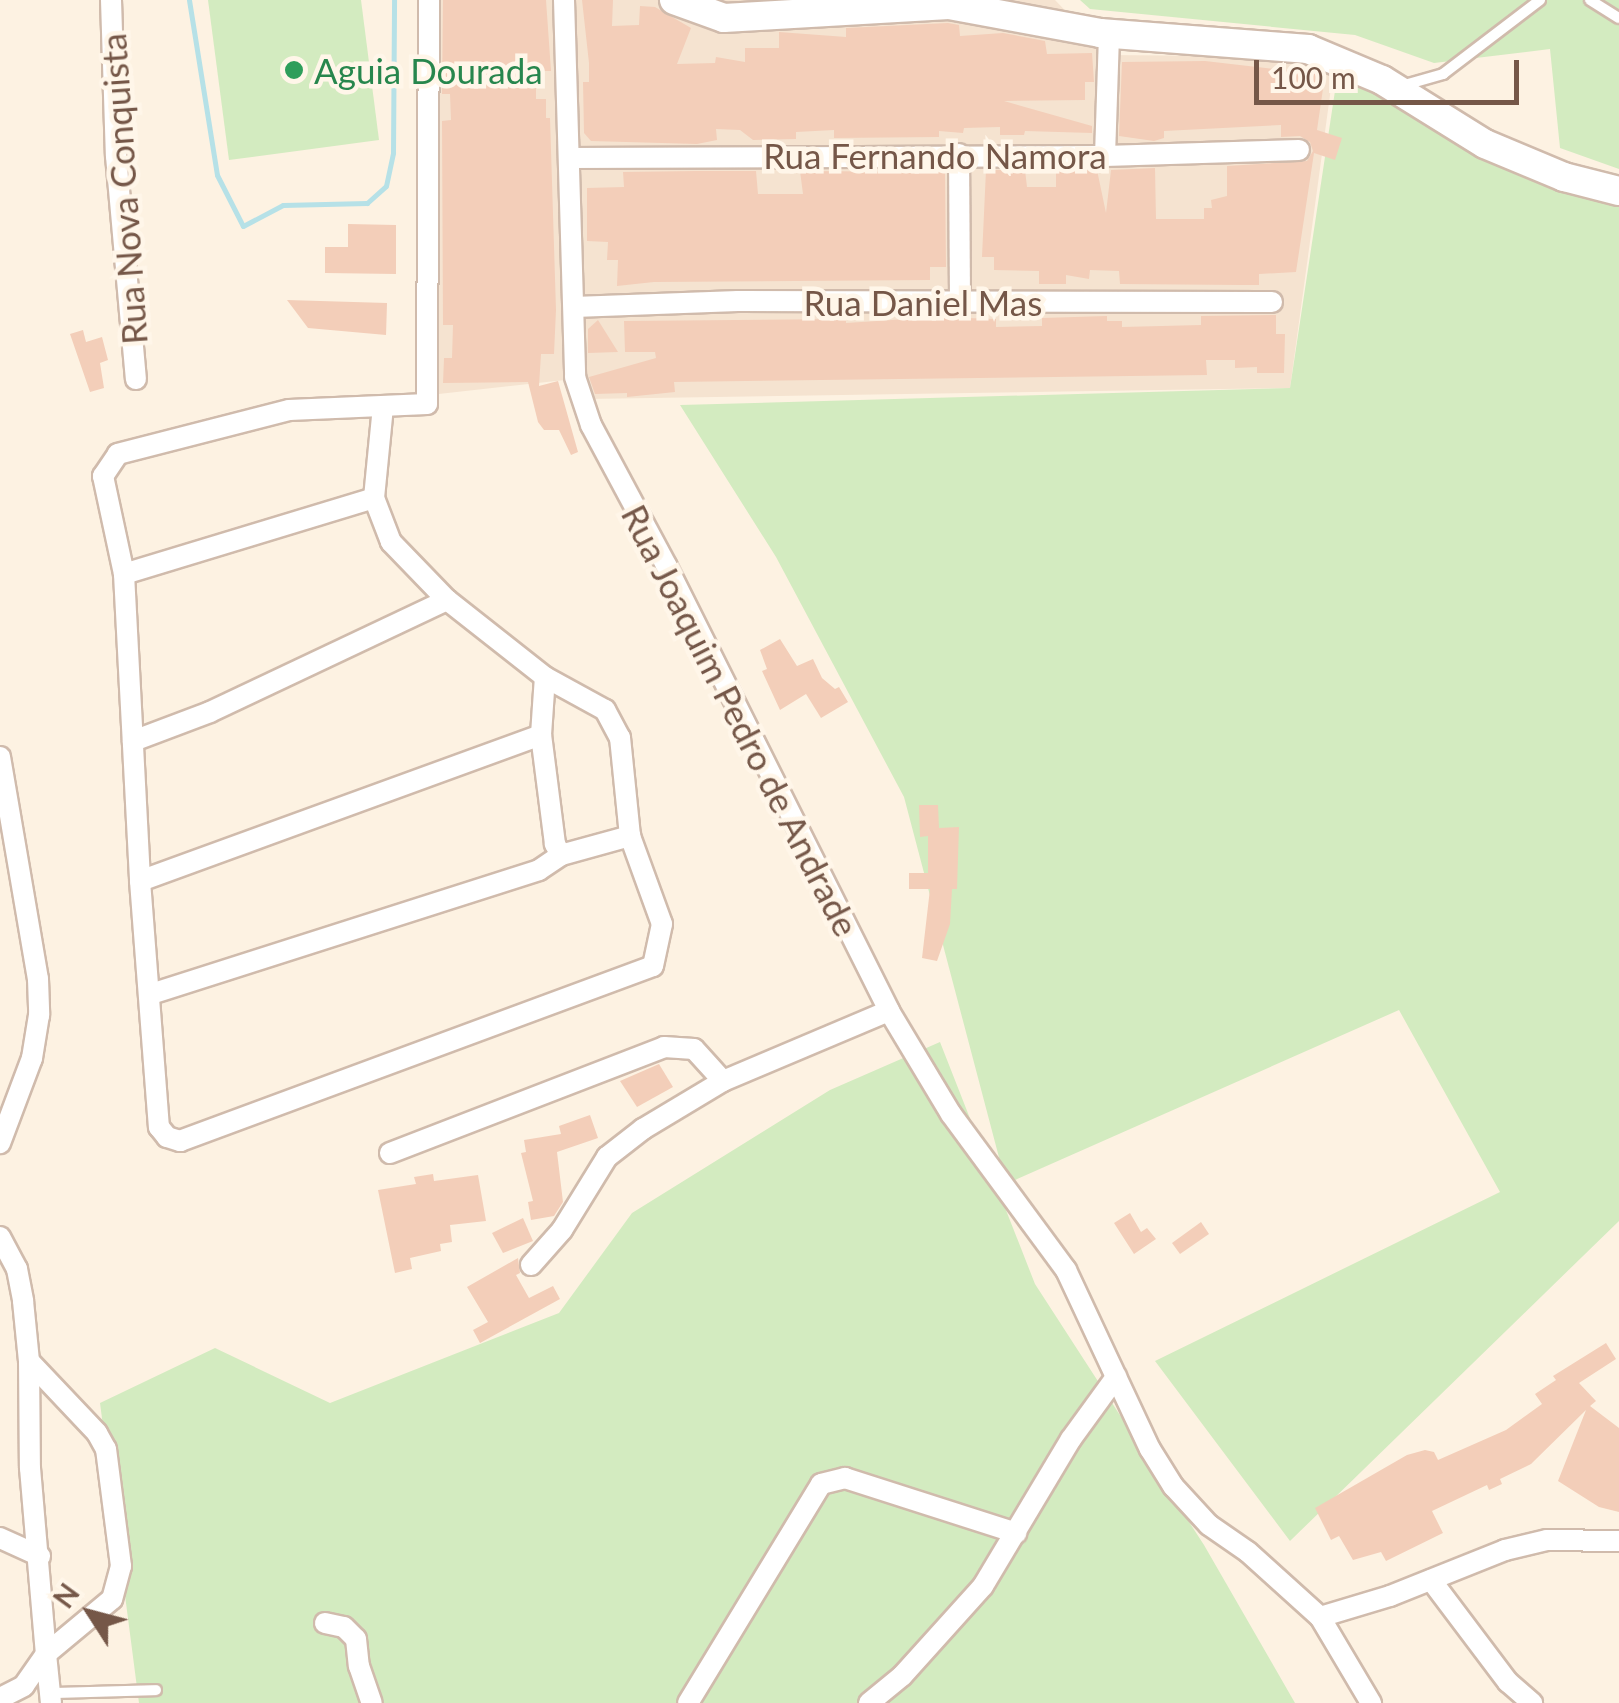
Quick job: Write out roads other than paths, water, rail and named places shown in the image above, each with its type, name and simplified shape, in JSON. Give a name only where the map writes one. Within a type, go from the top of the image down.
[{"type":"main road","points":[[674,0],[724,18],[949,5],[1109,33],[1308,49],[1395,87],[1485,144],[1564,177],[1619,192]]},
{"type":"street","name":"Rua Nova Conquista","points":[[111,0],[116,156],[136,379]]},
{"type":"street","points":[[383,406],[374,498],[391,542],[446,600],[546,677],[605,710],[620,738],[630,836],[662,924],[653,966],[180,1141],[167,1137],[159,1127],[140,881],[124,574],[103,476],[118,454],[289,410],[427,404],[429,0]]},
{"type":"street","name":"Rua Joaquim Pedro de Andrade","points":[[564,0],[576,377],[591,425],[666,565],[888,1011],[960,1126],[1066,1270],[1116,1377],[1174,1486],[1208,1525],[1248,1552],[1320,1616],[1371,1703]]},
{"type":"street","points":[[1104,156],[1109,33]]},
{"type":"street","name":"Rua Fernando Namora","points":[[570,158],[1104,156],[1299,150]]},
{"type":"street","points":[[959,154],[960,304]]},
{"type":"street","name":"Rua Daniel Mas","points":[[574,307],[738,301],[1272,302]]},
{"type":"street","points":[[124,574],[374,498]]},
{"type":"street","points":[[133,741],[210,712],[446,600]]},
{"type":"street","points":[[546,677],[541,735],[556,844],[561,855]]},
{"type":"street","points":[[140,881],[541,735]]},
{"type":"street","points":[[0,758],[38,979],[32,1058],[0,1143]]},
{"type":"street","points":[[151,994],[539,870],[561,855],[630,836]]},
{"type":"street","points":[[531,1266],[562,1230],[607,1157],[689,1098],[888,1011]]},
{"type":"street","points":[[390,1153],[664,1046],[694,1050],[723,1081]]},
{"type":"street","points":[[2,1243],[20,1282],[29,1361],[30,1468],[50,1698]]},
{"type":"street","points":[[0,1698],[24,1686],[46,1654],[112,1599],[121,1566],[106,1449],[97,1433],[29,1361]]},
{"type":"street","points":[[869,1703],[944,1631],[983,1586],[1071,1439],[1116,1377]]},
{"type":"street","points":[[688,1703],[821,1484],[844,1478],[1016,1532]]},
{"type":"street","points":[[0,1538],[40,1556]]},
{"type":"street","points":[[1320,1616],[1431,1580],[1505,1550],[1547,1540],[1619,1541]]},
{"type":"street","points":[[1431,1580],[1508,1682],[1532,1703]]},
{"type":"street","points":[[325,1623],[344,1627],[356,1639],[359,1666],[372,1703]]},
{"type":"lane","points":[[1395,87],[1443,74],[1540,0]]},
{"type":"lane","points":[[1590,0],[1619,18]]},
{"type":"lane","points":[[50,1698],[156,1690]]},
{"type":"waterway","points":[[189,0],[217,175],[243,226],[283,205],[367,203],[386,186],[393,153],[394,0]]},
{"type":"place","name":"Aguia Dourada","points":[[294,70]]}]
